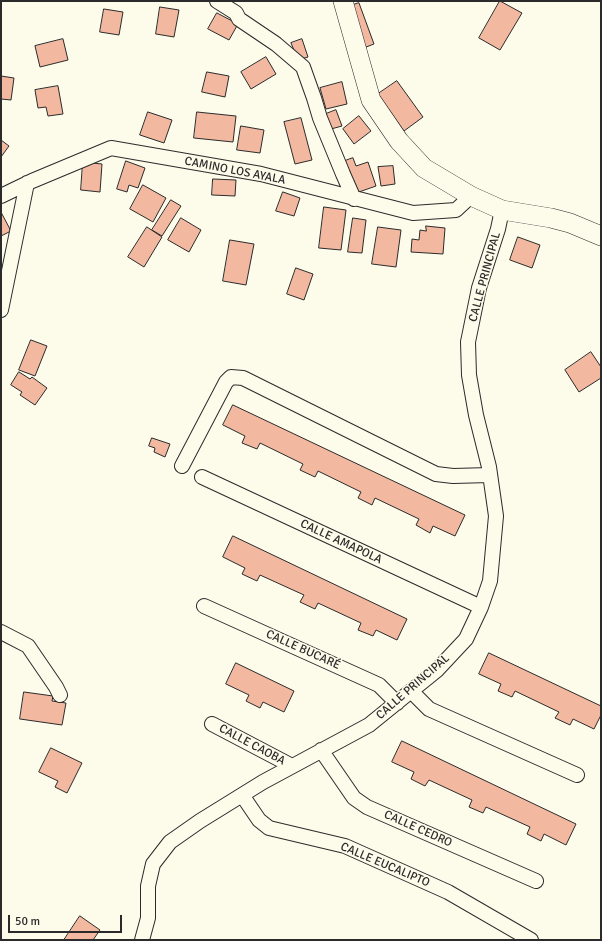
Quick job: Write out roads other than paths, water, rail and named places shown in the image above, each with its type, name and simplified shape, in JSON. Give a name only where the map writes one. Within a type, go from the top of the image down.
[{"type":"street","points":[[218,1],[236,13],[239,19],[276,44],[302,68],[326,132],[354,199]]},
{"type":"street","points":[[343,1],[371,100],[399,141],[424,168],[471,196],[502,210],[551,218],[601,236]]},
{"type":"street","name":"CAMINO LOS AYALA","points":[[1,196],[27,183],[111,148],[261,174],[413,213],[456,210],[471,196]]},
{"type":"street","points":[[1,310],[27,183]]},
{"type":"street","name":"CALLE PRINCIPAL","points":[[142,940],[148,918],[148,886],[153,864],[170,842],[242,795],[369,724],[437,670],[466,638],[481,607],[490,581],[496,516],[490,475],[476,415],[469,375],[468,342],[479,288],[498,229],[502,210]]},
{"type":"street","points":[[182,466],[226,382],[231,377],[243,378],[436,474],[453,476],[490,475]]},
{"type":"street","name":"CALLE AMAPOLA","points":[[202,476],[481,607]]},
{"type":"street","name":"CALLE BUCARÉ","points":[[204,606],[379,685],[397,702]]},
{"type":"street","points":[[1,632],[28,646],[60,695]]},
{"type":"street","points":[[411,691],[429,709],[577,775]]},
{"type":"street","name":"CALLE CAOBA","points":[[212,724],[292,766]]},
{"type":"street","name":"CALLE CEDRO","points":[[322,750],[354,798],[367,807],[536,880]]},
{"type":"street","name":"CALLE EUCALIPTO","points":[[242,795],[259,820],[269,828],[345,846],[448,892],[531,940]]}]
